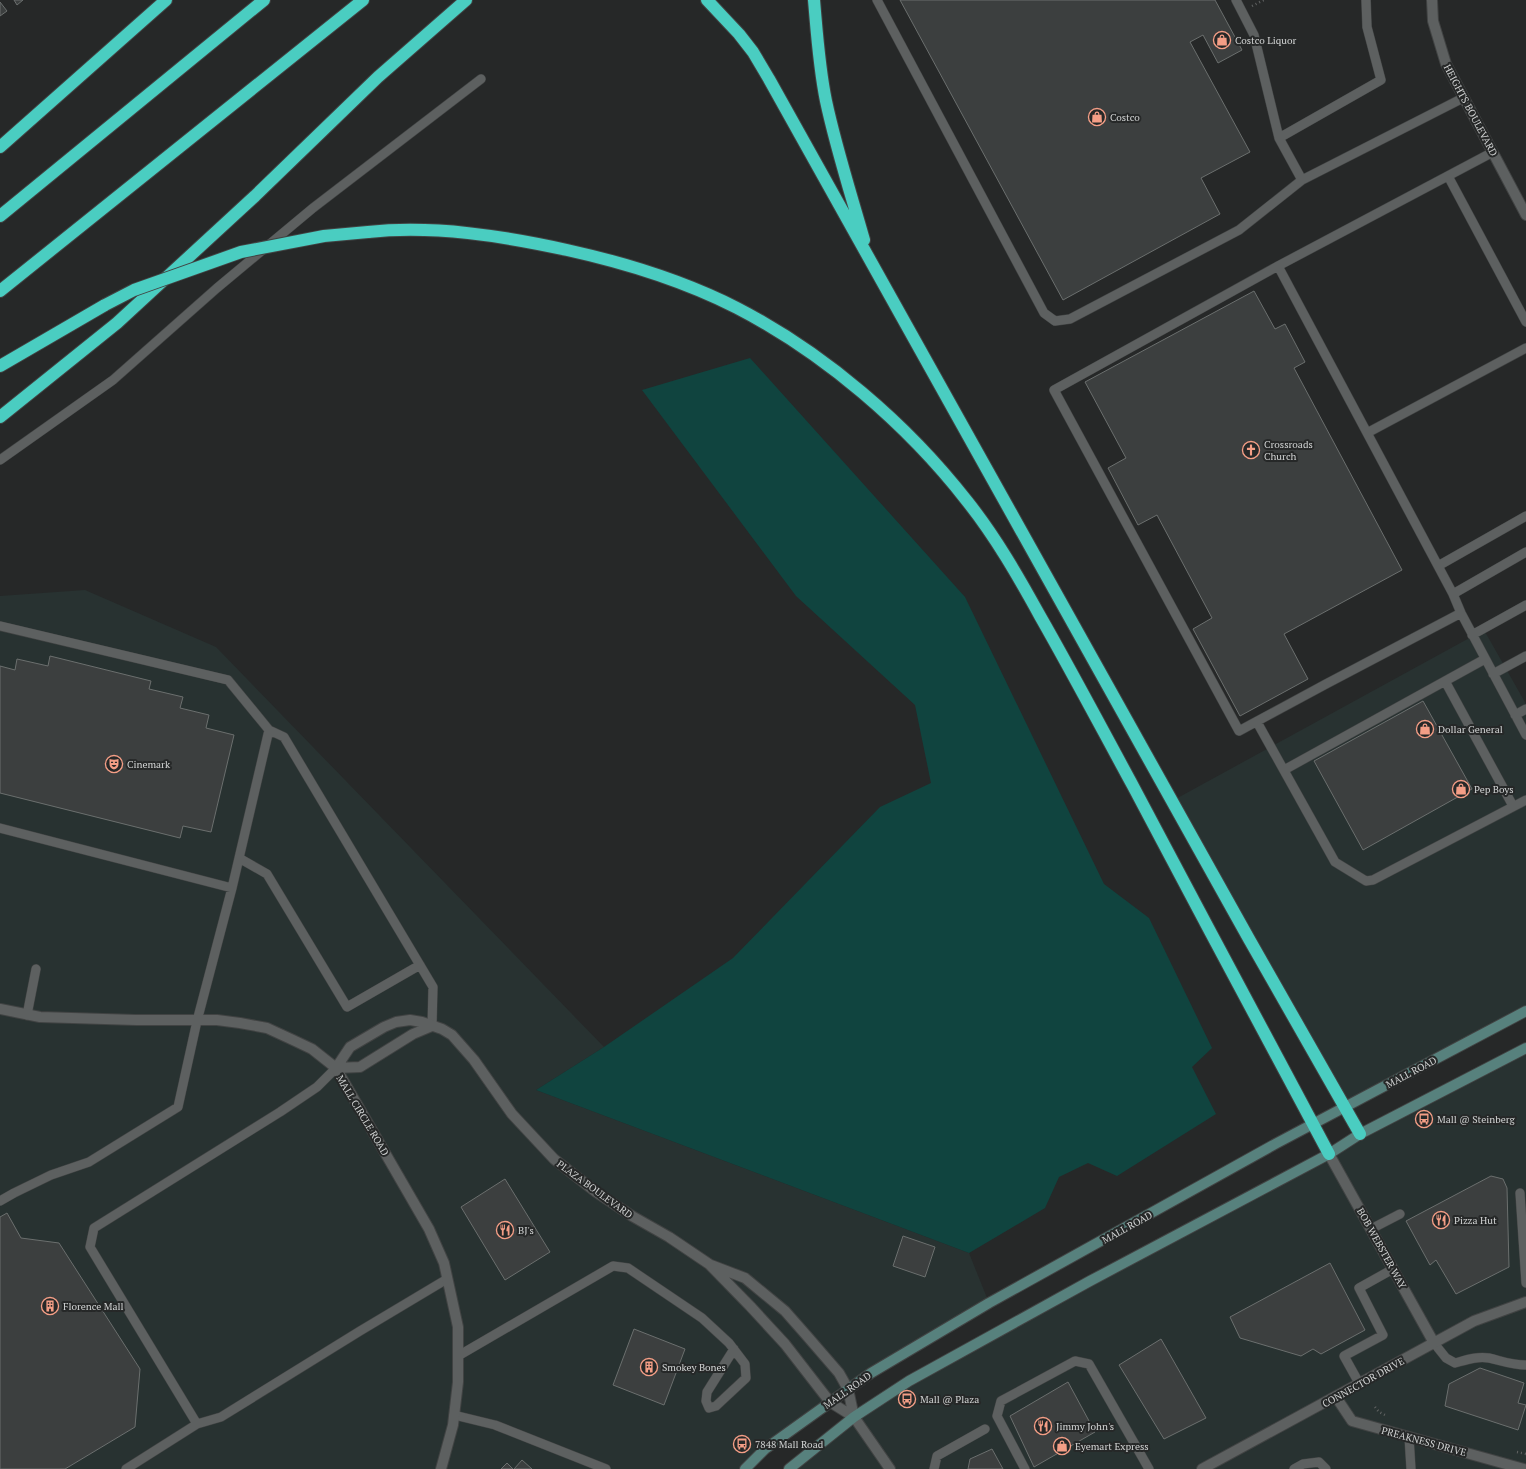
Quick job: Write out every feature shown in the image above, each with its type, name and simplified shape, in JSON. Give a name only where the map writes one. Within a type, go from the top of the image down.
[{"type":"highway","points":[[0,147],[166,0]]},
{"type":"highway","points":[[0,216],[264,0]]},
{"type":"highway","points":[[0,291],[363,0]]},
{"type":"highway","points":[[0,416],[117,323],[255,196],[378,77],[466,0]]},
{"type":"highway","points":[[708,0],[739,34],[769,79],[1249,939],[1346,1106],[1360,1134]]},
{"type":"highway","points":[[814,0],[817,45],[826,100],[844,170],[870,260]]},
{"type":"highway","points":[[0,366],[105,305],[134,290],[241,252],[324,236],[388,230],[423,230],[461,233],[502,238],[581,253],[640,269],[678,282],[735,307],[776,330],[858,390],[894,421],[927,454],[968,502],[1012,567],[1066,661],[1329,1154]]},
{"type":"main road","name":"MALL ROAD","points":[[745,1469],[765,1449],[848,1388],[989,1303],[1346,1106],[1526,1011]]},
{"type":"main road","points":[[789,1469],[854,1417],[909,1381],[1004,1328],[1329,1154],[1360,1134],[1526,1048]]},
{"type":"street","name":"HEIGHTS BOULEVARD","points":[[1432,0],[1433,21],[1446,64],[1526,215]]},
{"type":"street","name":"MALL CIRCLE ROAD","points":[[0,1009],[40,1018],[197,1021],[217,1020],[240,1023],[267,1028],[312,1050],[336,1068],[429,1230],[444,1263],[458,1327],[458,1382],[453,1425],[441,1469]]},
{"type":"street","name":"PLAZA BOULEVARD","points":[[336,1068],[350,1047],[396,1022],[410,1020],[432,1026],[452,1035],[464,1046],[512,1114],[554,1159],[596,1192],[632,1216],[669,1237],[709,1264],[785,1344],[830,1402],[854,1417]]},
{"type":"street","points":[[336,1068],[360,1067],[413,1034],[432,1026]]},
{"type":"street","name":"BOB WEBSTER WAY","points":[[1329,1154],[1434,1343]]},
{"type":"street","name":"PLAZA BOULEVARD","points":[[709,1264],[745,1278],[785,1311],[838,1373],[848,1388],[854,1417],[890,1469]]},
{"type":"street","name":"CONNECTOR DRIVE","points":[[1202,1469],[1474,1321],[1526,1302]]},
{"type":"street","name":"PREAKNESS DRIVE","points":[[1336,1397],[1352,1421],[1524,1469]]},
{"type":"lane","points":[[877,0],[1044,313],[1055,321],[1070,319],[1239,230],[1302,180],[1463,98]]},
{"type":"lane","points":[[1236,0],[1254,35],[1279,138],[1302,180]]},
{"type":"lane","points":[[1279,138],[1381,80],[1367,27],[1366,0]]},
{"type":"lane","points":[[0,460],[113,380],[217,288],[313,208],[481,79]]},
{"type":"lane","points":[[1461,613],[1239,731],[1054,390],[1278,266],[1492,152]]},
{"type":"lane","points":[[1448,176],[1526,322]]},
{"type":"lane","points":[[1278,266],[1453,594],[1461,613],[1526,735]]},
{"type":"lane","points":[[1367,433],[1526,348]]},
{"type":"lane","points":[[1438,566],[1526,516]]},
{"type":"lane","points":[[1453,594],[1526,552]]},
{"type":"lane","points":[[1472,634],[1526,605]]},
{"type":"lane","points":[[0,626],[228,680],[269,730],[284,737],[433,987],[432,1026]]},
{"type":"lane","points":[[1493,674],[1526,656]]},
{"type":"lane","points":[[1284,770],[1485,659]]},
{"type":"lane","points":[[1445,681],[1513,806]]},
{"type":"lane","points":[[1515,715],[1526,709]]},
{"type":"lane","points":[[1257,722],[1335,862],[1366,881],[1373,880],[1526,800]]},
{"type":"lane","points":[[0,1201],[51,1175],[89,1162],[178,1107],[197,1021],[232,888],[269,730]]},
{"type":"lane","points":[[0,828],[232,888]]},
{"type":"lane","points":[[239,858],[267,874],[347,1007],[420,965]]},
{"type":"lane","points":[[27,1015],[36,968]]},
{"type":"lane","points":[[197,1424],[90,1247],[94,1228],[280,1112],[317,1087],[336,1068]]},
{"type":"lane","points":[[1520,1193],[1526,1283]]},
{"type":"lane","points":[[1371,1229],[1400,1214]]},
{"type":"lane","points":[[458,1356],[612,1266],[628,1268],[702,1318],[729,1343],[734,1349],[745,1364],[746,1378],[716,1406],[709,1408],[706,1401],[707,1392],[734,1349]]},
{"type":"lane","points":[[1359,1383],[1344,1356],[1383,1335],[1359,1288],[1393,1269]]},
{"type":"lane","points":[[126,1469],[197,1424],[221,1417],[360,1331],[447,1280]]},
{"type":"lane","points":[[1434,1343],[1446,1358],[1455,1363],[1474,1358],[1488,1358],[1512,1365],[1526,1365]]},
{"type":"lane","points":[[1025,1469],[997,1416],[1001,1401],[1075,1361],[1089,1364],[1149,1469]]},
{"type":"lane","points":[[454,1415],[495,1425],[606,1469]]},
{"type":"lane","points":[[934,1469],[937,1456],[984,1429]]},
{"type":"lane","points":[[1409,1437],[1411,1469]]},
{"type":"lane","points":[[1294,1469],[1303,1464],[1319,1462],[1326,1469]]},
{"type":"path","points":[[1252,6],[1264,0]]},
{"type":"shaded area","points":[[750,358],[965,597],[1104,884],[1149,918],[1212,1048],[1192,1067],[1216,1114],[1117,1176],[1088,1163],[1059,1177],[1045,1208],[969,1253],[536,1090],[604,1047],[733,958],[880,807],[931,783],[915,705],[796,596],[642,390]]},
{"type":"shaded area","name":"Florence Mall","points":[[85,590],[216,647],[604,1047],[536,1090],[969,1253],[989,1303],[871,1373],[745,1469],[0,1469],[0,596]]},
{"type":"shaded area","points":[[1484,630],[1526,704],[1526,1011],[1346,1106],[1172,801]]},
{"type":"shaded area","points":[[1526,1048],[1526,1469],[789,1469],[909,1381]]},
{"type":"building","points":[[14,0],[23,0],[17,5]]},
{"type":"building","name":"Costco","points":[[900,0],[1215,0],[1242,50],[1218,63],[1203,35],[1190,42],[1250,152],[1201,178],[1220,214],[1063,300]]},
{"type":"building","points":[[0,2],[7,11],[0,16]]},
{"type":"building","name":"Crossroads Church","points":[[1254,291],[1275,329],[1285,324],[1305,362],[1294,368],[1402,570],[1284,634],[1308,679],[1240,716],[1193,629],[1212,618],[1157,515],[1138,525],[1108,468],[1126,458],[1085,382]]},
{"type":"building","name":"Cinemark","points":[[50,656],[151,681],[149,689],[183,697],[180,708],[209,715],[206,728],[234,735],[211,832],[183,826],[180,838],[0,793],[0,666],[15,670],[17,659],[48,666]]},
{"type":"building","points":[[1423,701],[1472,789],[1363,850],[1314,761]]},
{"type":"building","points":[[1491,1176],[1503,1179],[1507,1188],[1509,1267],[1456,1294],[1436,1260],[1430,1265],[1406,1221]]},
{"type":"building","name":"BJ's","points":[[505,1179],[550,1252],[505,1280],[461,1207]]},
{"type":"building","name":"Florence Mall","points":[[7,1213],[21,1238],[59,1243],[140,1369],[135,1427],[65,1469],[0,1469],[0,1217]]},
{"type":"building","points":[[903,1236],[935,1247],[925,1277],[893,1266]]},
{"type":"building","points":[[1330,1263],[1365,1330],[1321,1354],[1313,1349],[1301,1356],[1240,1338],[1230,1317]]},
{"type":"building","name":"Smokey Bones","points":[[634,1329],[685,1349],[664,1405],[613,1385]]},
{"type":"building","points":[[1161,1339],[1206,1418],[1164,1439],[1119,1365]]},
{"type":"building","points":[[1480,1368],[1524,1383],[1518,1403],[1526,1405],[1518,1430],[1445,1406],[1449,1384]]},
{"type":"building","points":[[1068,1382],[1095,1432],[1034,1467],[1010,1416]]},
{"type":"building","points":[[992,1449],[1003,1469],[968,1469],[970,1459]]},
{"type":"building","points":[[522,1460],[532,1469],[514,1469]]},
{"type":"building","points":[[507,1463],[513,1469],[501,1469]]},
{"type":"place","name":"Costco Liquor","points":[[1222,40]]},
{"type":"place","name":"Costco","points":[[1097,117]]},
{"type":"place","name":"Crossroads Church","points":[[1251,450]]},
{"type":"place","name":"Dollar General","points":[[1425,729]]},
{"type":"place","name":"Cinemark","points":[[114,764]]},
{"type":"place","name":"Pep Boys","points":[[1461,789]]},
{"type":"place","name":"Mall @ Steinberg","points":[[1424,1119]]},
{"type":"place","name":"Pizza Hut","points":[[1441,1220]]},
{"type":"place","name":"BJ's","points":[[505,1230]]},
{"type":"place","name":"Florence Mall","points":[[50,1306]]},
{"type":"place","name":"Smokey Bones","points":[[649,1367]]},
{"type":"place","name":"Mall @ Plaza","points":[[907,1399]]},
{"type":"place","name":"Jimmy John's","points":[[1043,1426]]},
{"type":"place","name":"7848 Mall Road","points":[[742,1444]]},
{"type":"place","name":"Eyemart Express","points":[[1062,1446]]}]
